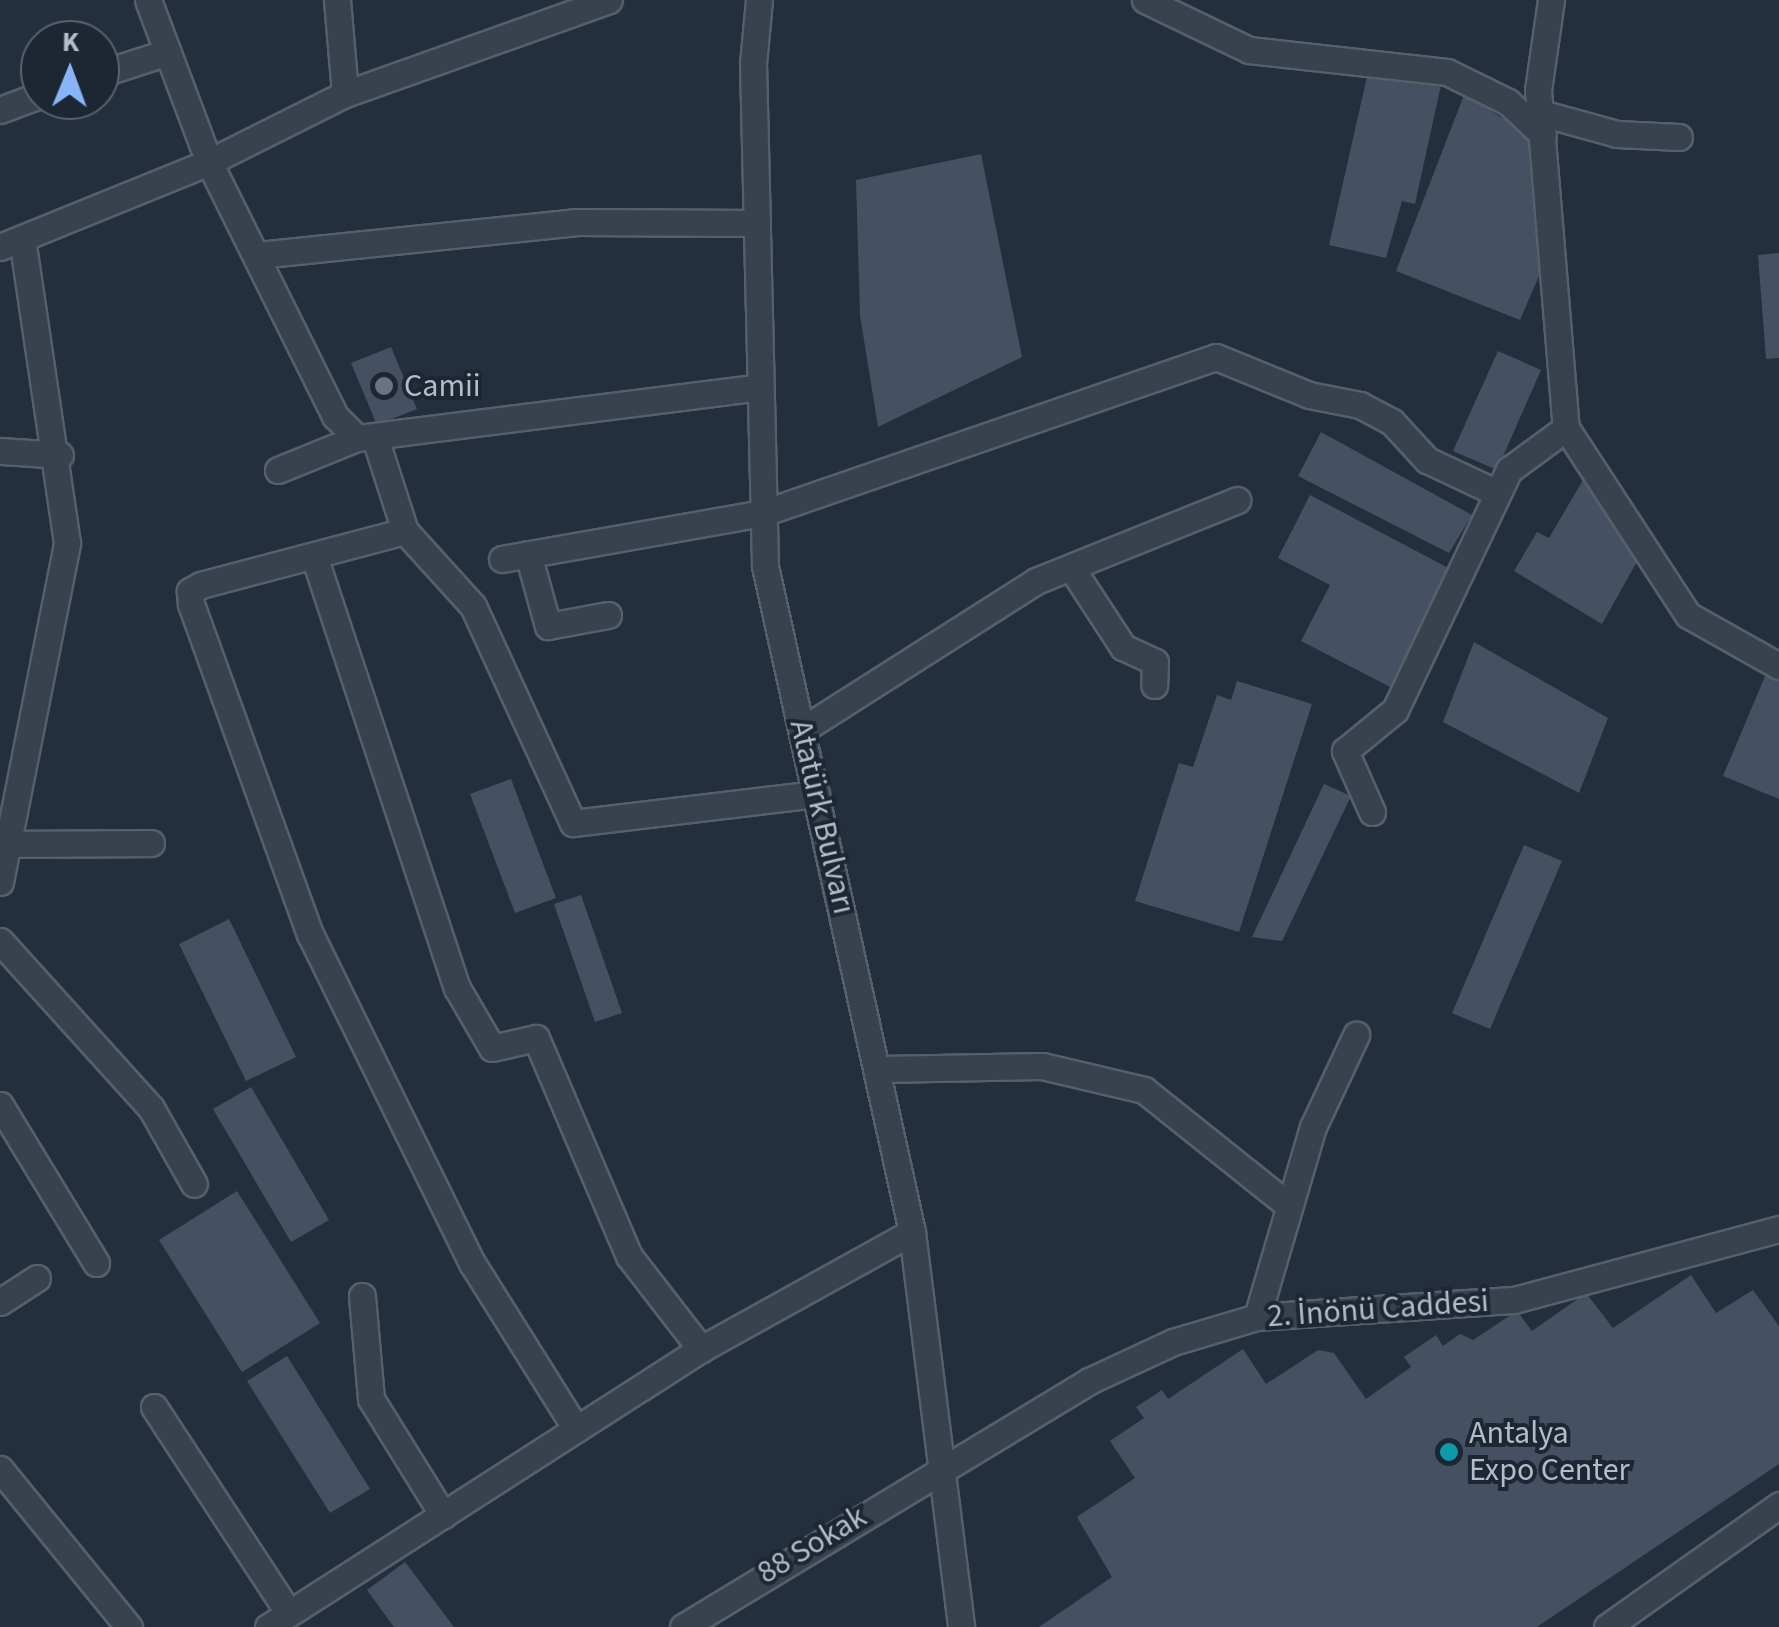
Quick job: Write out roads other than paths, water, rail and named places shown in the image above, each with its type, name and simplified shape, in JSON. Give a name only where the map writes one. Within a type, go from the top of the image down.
[{"type":"street","points":[[148,0],[209,162],[258,254],[335,416],[366,438],[406,531],[473,606],[572,823],[816,794]]},
{"type":"street","points":[[336,0],[346,94]]},
{"type":"street","points":[[0,882],[12,844],[67,543],[60,455],[11,243],[209,162],[346,94],[610,0]]},
{"type":"street","name":"Atatürk Bulvarı","points":[[759,0],[757,224],[764,566],[882,1068],[912,1232],[961,1627]]},
{"type":"street","points":[[1146,0],[1249,50],[1447,72],[1542,124],[1679,137]]},
{"type":"street","points":[[1551,0],[1542,124],[1566,428],[1688,615],[1779,666]]},
{"type":"street","points":[[120,68],[168,52]]},
{"type":"street","points":[[258,254],[575,222],[757,224]]},
{"type":"street","points":[[502,559],[763,513],[1216,357],[1309,395],[1360,405],[1392,422],[1427,460],[1495,492]]},
{"type":"street","points":[[278,470],[366,438],[760,386]]},
{"type":"street","points":[[1372,812],[1345,750],[1395,710],[1465,575],[1471,538],[1509,470],[1566,428]]},
{"type":"street","points":[[0,451],[60,455]]},
{"type":"street","points":[[802,730],[1006,597],[1074,572],[1116,544],[1237,500]]},
{"type":"street","points":[[406,531],[315,560],[201,585],[190,590],[192,604],[310,934],[472,1263],[576,1429]]},
{"type":"street","points":[[528,554],[548,626],[608,616]]},
{"type":"street","points":[[315,560],[457,988],[492,1048],[536,1038],[629,1256],[701,1349]]},
{"type":"street","points":[[1074,572],[1123,647],[1155,662],[1154,685]]},
{"type":"street","points":[[12,844],[151,843]]},
{"type":"street","points":[[0,941],[151,1108],[194,1184]]},
{"type":"street","points":[[1257,1317],[1287,1204],[1356,1035]]},
{"type":"street","points":[[882,1068],[1042,1066],[1144,1090],[1287,1204]]},
{"type":"street","points":[[0,1105],[96,1263]]},
{"type":"street","name":"2. İnönü Caddesi","points":[[943,1466],[1089,1381],[1257,1317],[1514,1300],[1779,1229]]},
{"type":"street","points":[[154,1408],[278,1620],[701,1349],[912,1232]]},
{"type":"street","points":[[0,1302],[38,1278]]},
{"type":"street","points":[[362,1296],[371,1399],[444,1515]]},
{"type":"street","name":"88 Sokak","points":[[682,1627],[943,1466]]},
{"type":"street","points":[[0,1470],[128,1627]]},
{"type":"street","points":[[1607,1627],[1779,1505]]},
{"type":"place","name":"Camii","points":[[384,386]]},
{"type":"place","name":"Antalya Expo Center","points":[[1449,1452]]}]
